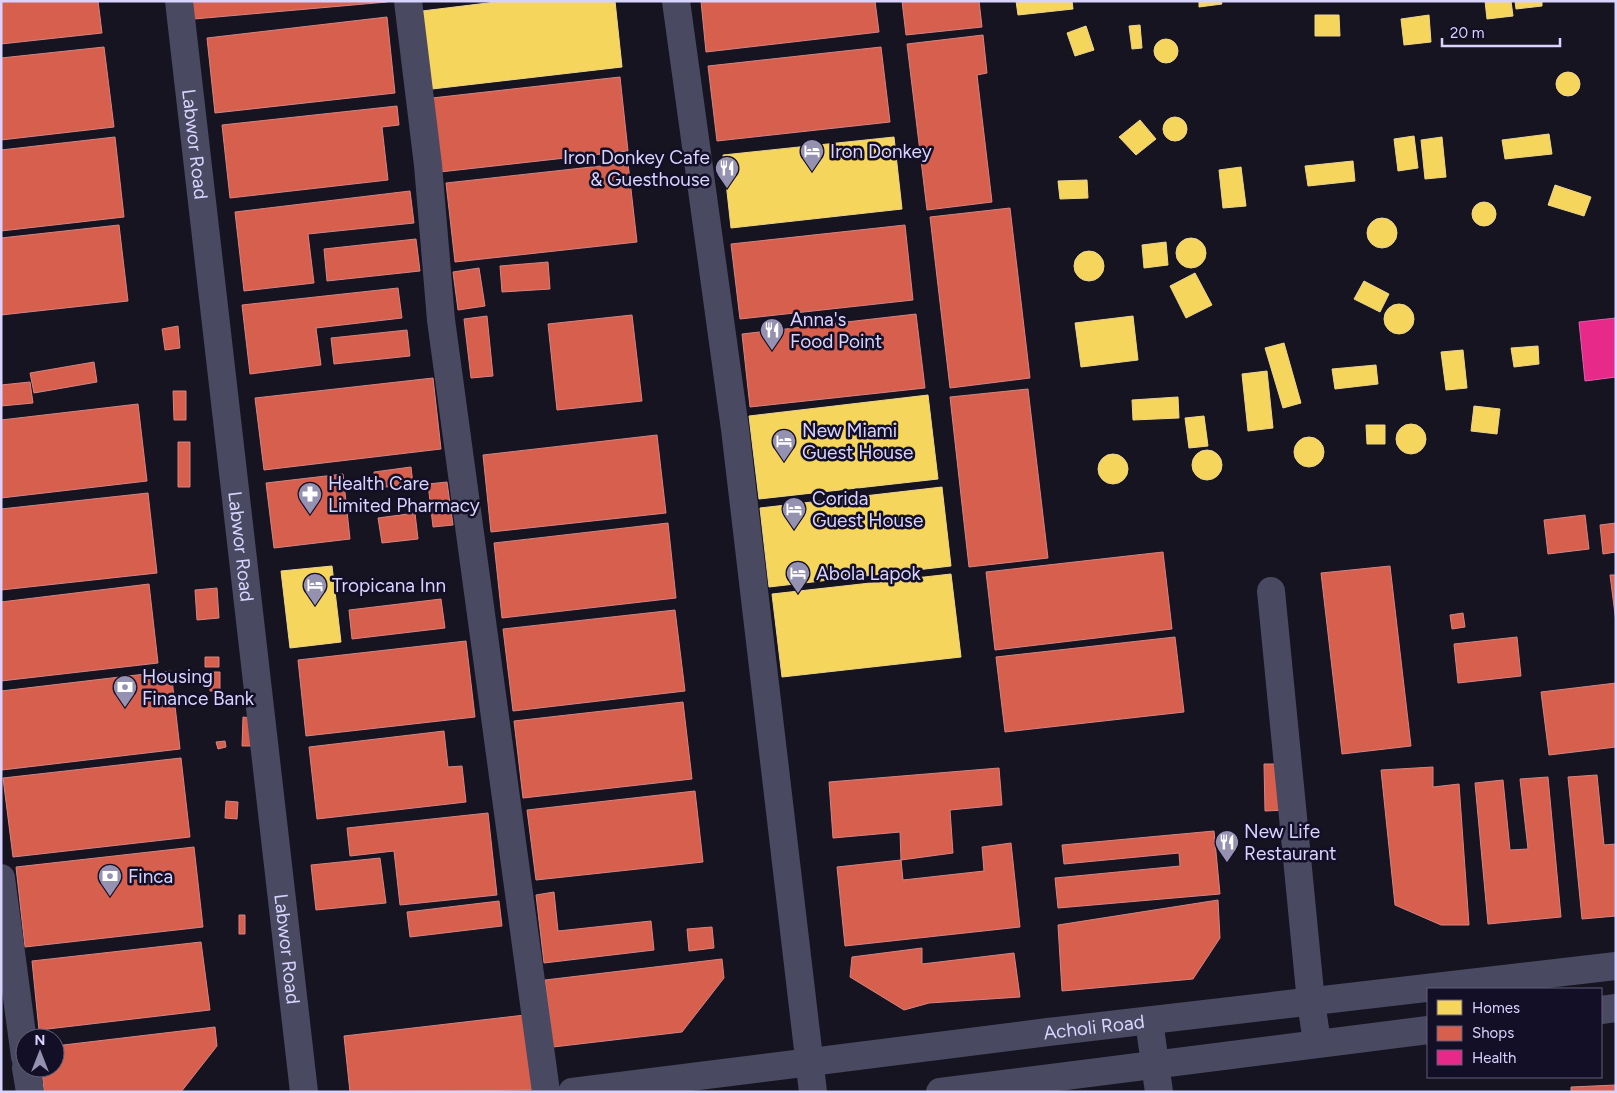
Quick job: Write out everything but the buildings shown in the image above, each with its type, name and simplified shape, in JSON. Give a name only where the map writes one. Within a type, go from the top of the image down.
[{"type":"street","name":"Labwor Road","points":[[179,1],[304,1092]]},
{"type":"street","points":[[408,1],[428,165],[441,320],[546,1092]]},
{"type":"street","points":[[676,1],[735,429],[813,1092]]},
{"type":"street","points":[[1271,591],[1311,1002],[1317,1042]]},
{"type":"street","points":[[1,878],[21,1028]]},
{"type":"street","name":"Acholi Road","points":[[1430,988],[1616,966]]},
{"type":"street","name":"Acholi Road","points":[[572,1092],[1427,988]]},
{"type":"street","points":[[1602,1010],[1616,1008]]},
{"type":"street","points":[[1149,1021],[1159,1092]]},
{"type":"street","points":[[940,1092],[1155,1065],[1317,1042],[1427,1030]]},
{"type":"street","points":[[28,1078],[30,1092]]},
{"type":"place","name":"Iron Donkey","points":[[812,172]]},
{"type":"place","name":"Iron Donkey Cafe & Guesthouse","points":[[727,189]]},
{"type":"place","name":"Anna's Food Point","points":[[772,351]]},
{"type":"place","name":"New Miami Guest House","points":[[784,462]]},
{"type":"place","name":"Health Care Limited Pharmacy","points":[[310,515]]},
{"type":"place","name":"Corida Guest House","points":[[794,530]]},
{"type":"place","name":"Abola Lapok","points":[[798,594]]},
{"type":"place","name":"Tropicana Inn","points":[[315,606]]},
{"type":"place","name":"Housing Finance Bank","points":[[125,708]]},
{"type":"place","name":"New Life Restaurant","points":[[1227,863]]},
{"type":"place","name":"Finca","points":[[110,897]]}]
